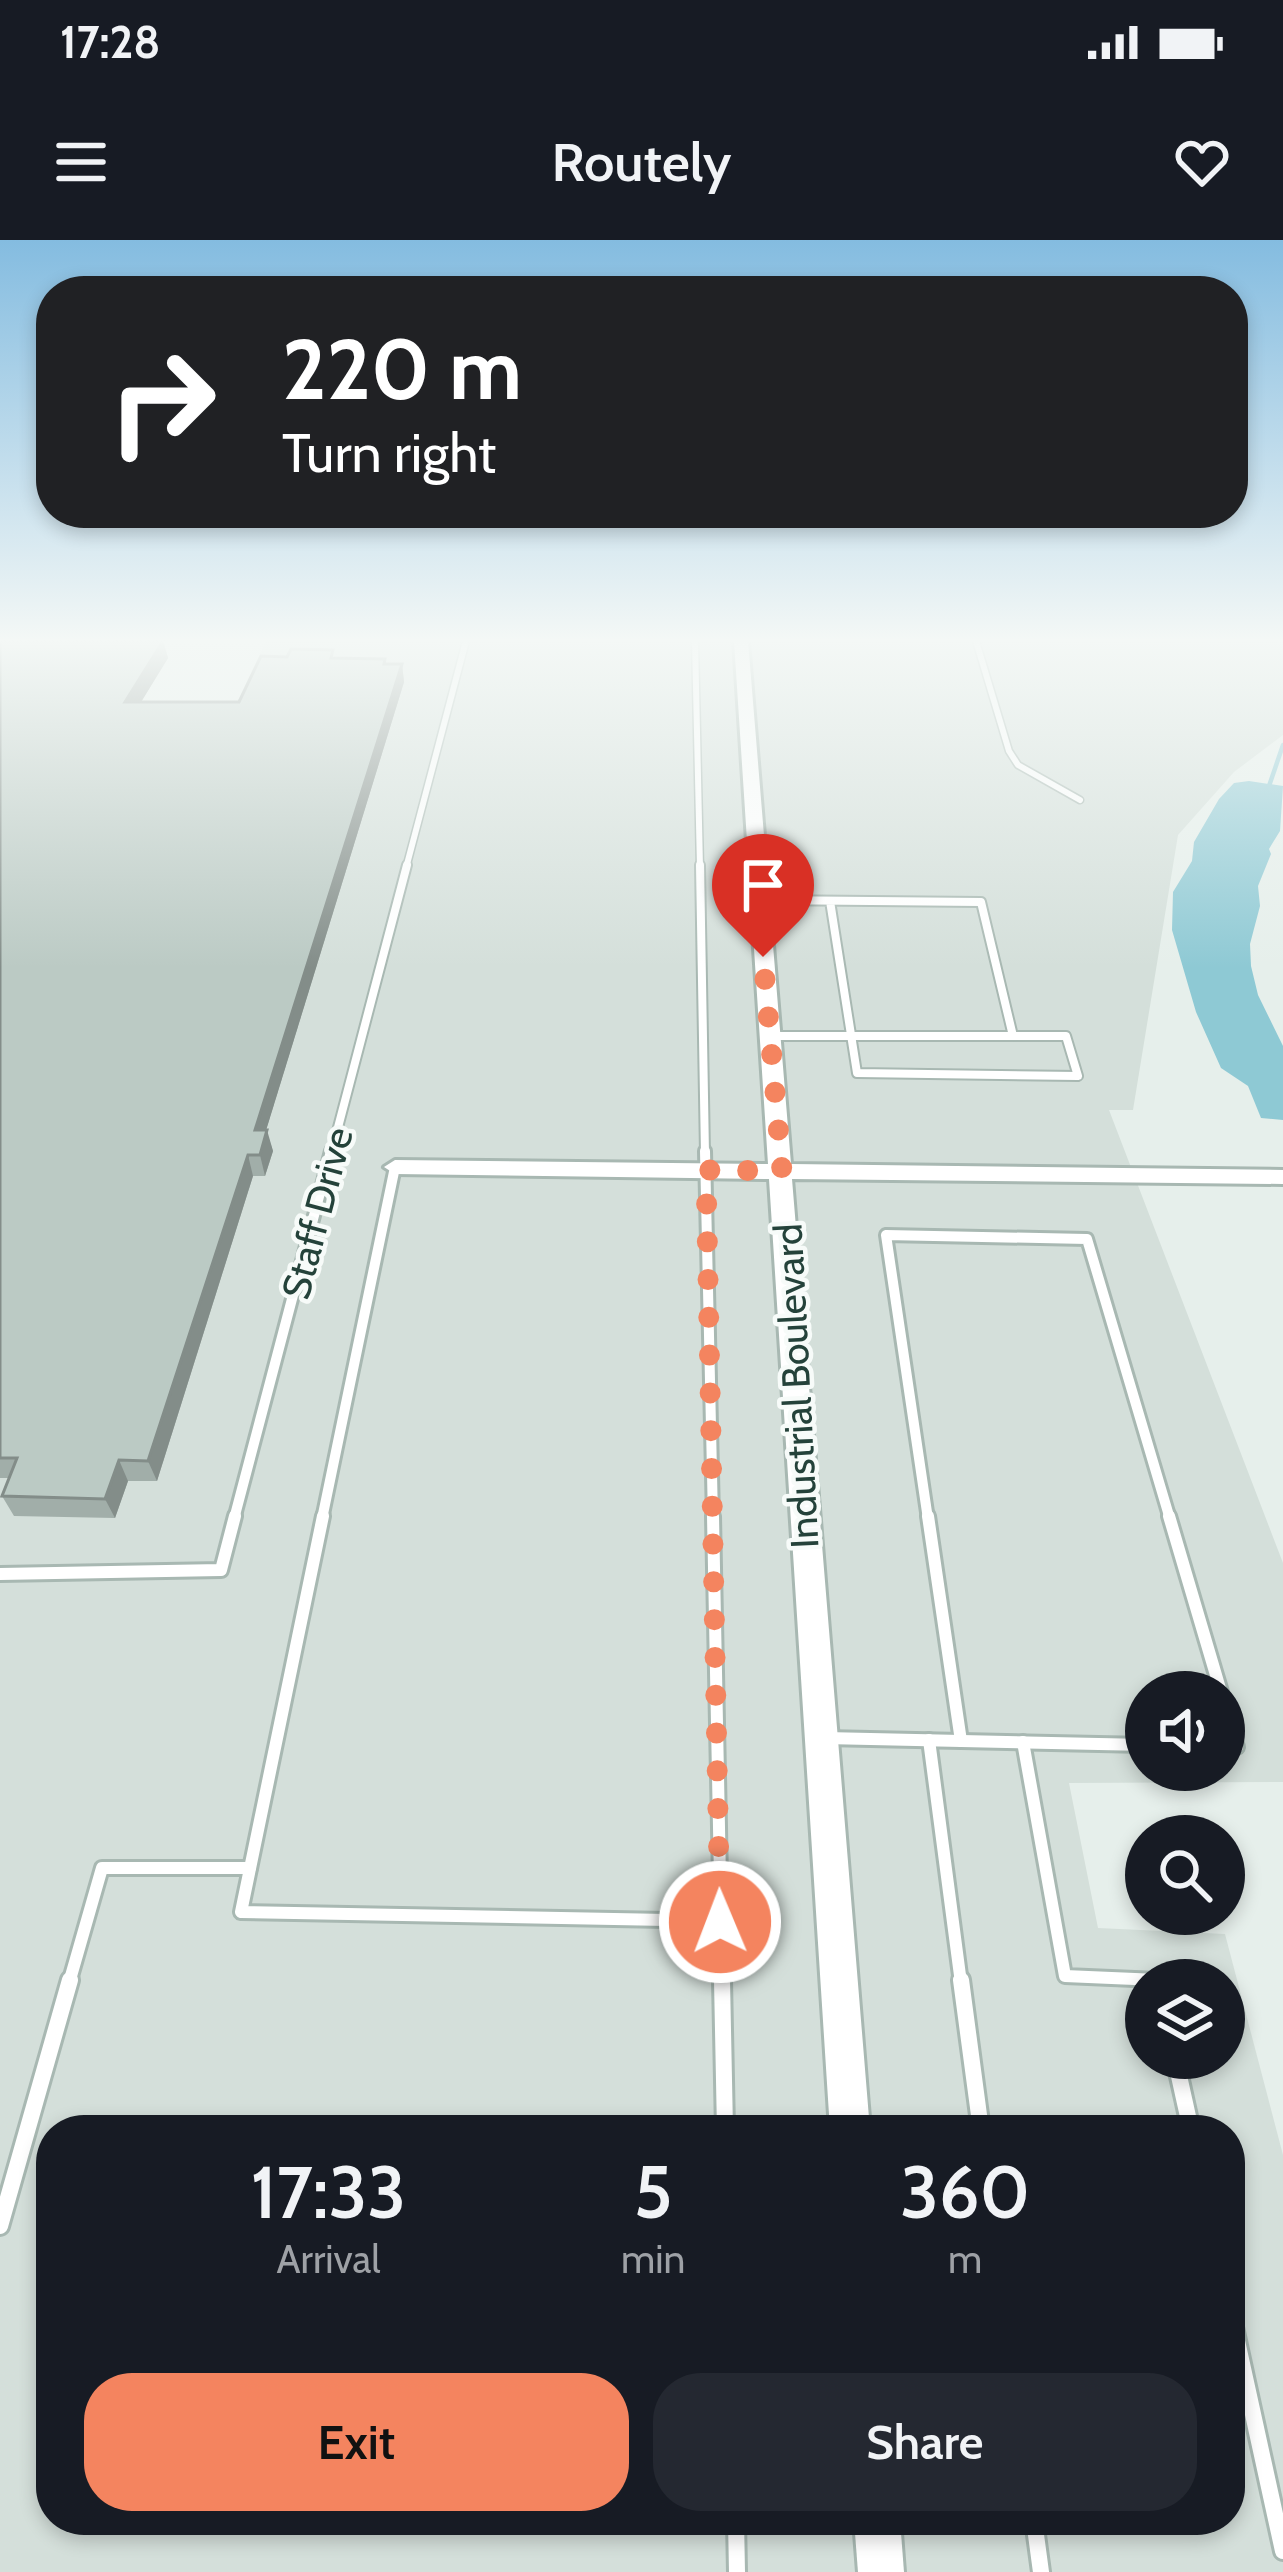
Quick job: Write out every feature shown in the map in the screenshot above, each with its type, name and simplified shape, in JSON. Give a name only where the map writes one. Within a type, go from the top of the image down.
[{"type":"street","name":"Industrial Boulevard","points":[[748,750],[849,2115]]},
{"type":"street","points":[[393,1174],[782,1171],[1283,1177]]},
{"type":"street","points":[[878,2535],[880,2572]]},
{"type":"lane","name":"Staff Drive","points":[[0,1574],[221,1570],[437,750]]},
{"type":"lane","points":[[696,750],[725,2115]]},
{"type":"lane","points":[[1009,750],[1018,765],[1080,800]]},
{"type":"lane","points":[[758,900],[981,902],[1013,1036]]},
{"type":"lane","points":[[770,1036],[851,1037],[1066,1036],[1078,1076],[857,1073],[851,1037],[830,901]]},
{"type":"lane","points":[[393,1174],[241,1912],[720,1922]]},
{"type":"lane","points":[[961,1741],[886,1235],[1087,1238],[1214,1671]]},
{"type":"lane","points":[[821,1738],[1125,1744]]},
{"type":"lane","points":[[929,1740],[979,2115]]},
{"type":"lane","points":[[1023,1742],[1065,1976],[1125,1979]]},
{"type":"lane","points":[[0,2226],[102,1868],[250,1868]]},
{"type":"lane","points":[[1180,2079],[1188,2115]]},
{"type":"lane","points":[[1245,2377],[1283,2551]]},
{"type":"lane","points":[[736,2535],[737,2572]]},
{"type":"lane","points":[[1036,2535],[1041,2572]]},
{"type":"shaded area","points":[[215,750],[1263,750],[1234,772],[1178,835],[1133,1110],[1109,1110],[1283,1563],[1283,1782],[1245,1782],[1245,1671],[1125,1671],[1125,1783],[1069,1783],[1098,1928],[1125,1929],[1125,1935],[1225,1935],[1232,1959],[1125,1959],[1125,2079],[1245,2079],[1245,2010],[1283,2155],[1283,2572],[0,2572],[0,1205]]},
{"type":"water","points":[[1234,783],[1283,786],[1280,831],[1258,886],[1260,906],[1250,944],[1258,995],[1283,1046],[1283,1120],[1261,1118],[1248,1086],[1221,1068],[1196,1012],[1172,930],[1173,892],[1192,861],[1194,842],[1219,799]]},
{"type":"building","points":[[0,750],[375,750],[255,1130],[267,1130],[260,1155],[248,1155],[148,1461],[119,1460],[105,1499],[2,1496],[17,1458],[0,1458]]},
{"type":"waterway","points":[[1268,789],[1281,750]]},
{"type":"route","points":[[720,1922],[706,1170],[782,1171],[763,957]]}]
